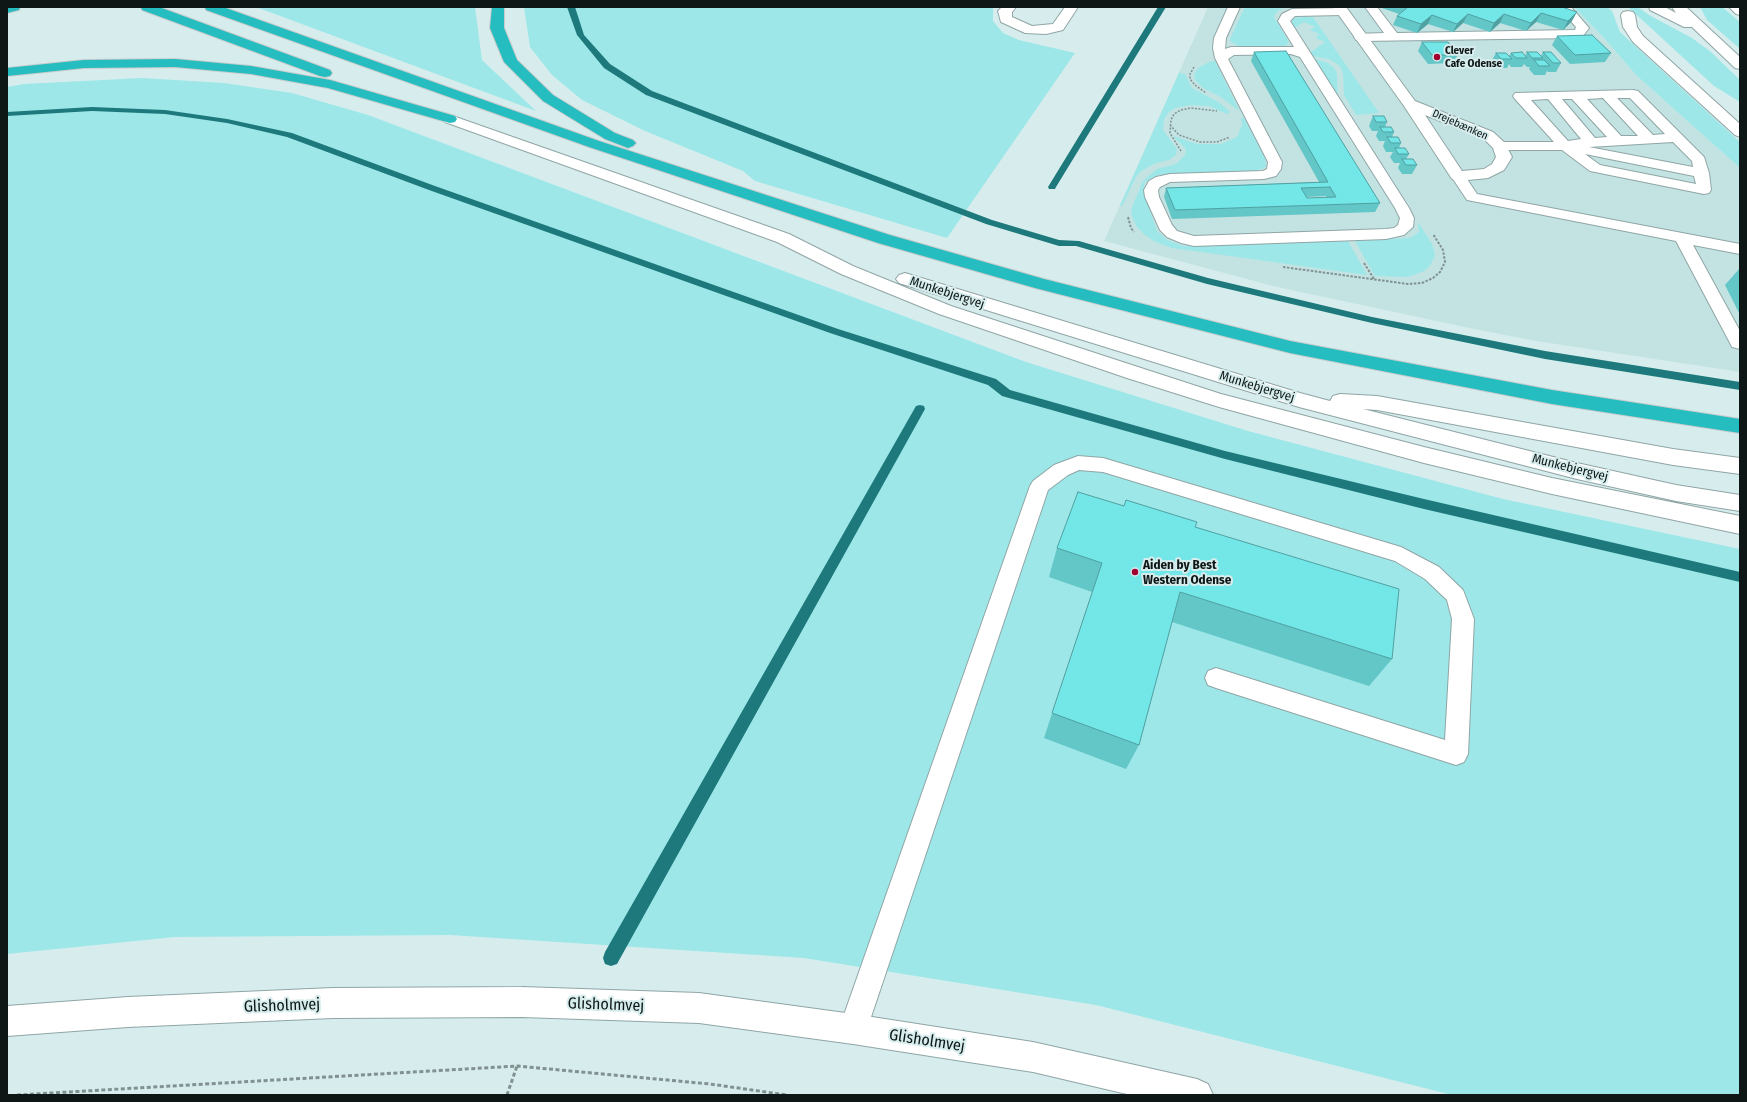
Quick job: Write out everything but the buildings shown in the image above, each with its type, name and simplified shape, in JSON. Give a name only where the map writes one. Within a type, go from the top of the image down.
[{"type":"highway","points":[[7,9],[14,7]]},
{"type":"highway","points":[[147,7],[450,119]]},
{"type":"highway","points":[[211,7],[594,144],[884,239],[1034,282],[1290,347],[1552,397],[1740,426]]},
{"type":"highway","points":[[498,7],[497,28],[511,62],[548,98],[610,136],[745,193]]},
{"type":"highway","points":[[7,72],[84,64],[175,63],[251,70],[330,84],[450,119]]},
{"type":"street","points":[[1010,7],[1005,11],[1006,19],[1030,30],[1046,30],[1058,27],[1072,7]]},
{"type":"street","points":[[1655,7],[1705,32]]},
{"type":"street","points":[[1678,7],[1740,65]]},
{"type":"street","name":"Drejebænken","points":[[1340,9],[1410,104],[1458,176],[1488,173],[1498,167],[1504,157],[1500,146],[1488,135],[1410,104]]},
{"type":"street","points":[[1624,11],[1737,113]]},
{"type":"street","points":[[1624,11],[1630,27],[1638,39],[1740,132]]},
{"type":"street","points":[[450,119],[782,238],[847,270],[945,310],[1219,400],[1424,455],[1552,486],[1740,525]]},
{"type":"street","name":"Munkebjergvej","points":[[782,238],[913,282],[1037,321],[1299,400],[1584,472],[1676,493],[1740,503]]},
{"type":"street","points":[[1299,400],[1377,402],[1673,456],[1740,466]]},
{"type":"street","name":"Glisholmvej","points":[[7,1021],[128,1012],[334,1004],[522,1002],[699,1008],[1033,1057],[1197,1095]]},
{"type":"lane","points":[[1234,7],[1220,38],[1219,48],[1221,58],[1275,162],[1274,169],[1271,173],[1264,175],[1170,178],[1161,180],[1154,184],[1151,190],[1152,197],[1165,227],[1172,234],[1194,242],[1386,234],[1399,232],[1405,227],[1407,218],[1402,208],[1284,21],[1286,17],[1292,13],[1340,9]]},
{"type":"lane","points":[[1371,7],[1393,36]]},
{"type":"lane","points":[[1360,37],[1579,33],[1583,28],[1564,7]]},
{"type":"lane","points":[[1735,7],[1740,11]]},
{"type":"lane","points":[[1221,58],[1231,51],[1292,50],[1305,54]]},
{"type":"lane","points":[[1606,94],[1649,139]]},
{"type":"lane","points":[[1595,168],[1704,198],[1702,173],[1699,160],[1633,94],[1520,96],[1565,146],[1595,168],[1628,188],[1682,200]]},
{"type":"lane","points":[[1551,95],[1591,142]]},
{"type":"lane","points":[[1576,95],[1617,140]]},
{"type":"lane","points":[[1500,146],[1565,146],[1617,140],[1676,138]]},
{"type":"lane","points":[[1565,146],[1702,173]]},
{"type":"lane","points":[[1458,176],[1472,197],[1740,249]]},
{"type":"lane","points":[[1681,237],[1738,343],[1740,344]]},
{"type":"lane","points":[[853,1030],[1040,486],[1061,470],[1078,463],[1103,465],[1401,555],[1432,573],[1456,596],[1463,619],[1456,754],[1216,678]]},
{"type":"path","points":[[1210,95],[1195,85],[1190,79],[1190,74],[1193,68],[1198,64],[1221,58]]},
{"type":"path","points":[[1181,154],[1181,148],[1170,133],[1170,125],[1174,114],[1181,110],[1203,108],[1222,113]]},
{"type":"path","points":[[1170,125],[1179,135],[1185,138],[1207,143],[1224,141],[1230,138],[1235,132]]},
{"type":"path","points":[[1128,210],[1128,218],[1131,228],[1139,236]]},
{"type":"path","points":[[1282,267],[1408,284],[1422,283],[1433,278],[1440,272],[1445,262],[1444,250],[1430,230]]},
{"type":"path","points":[[507,1095],[517,1066]]},
{"type":"path","points":[[16,1095],[517,1066],[710,1084],[787,1095]]},
{"type":"shaded area","points":[[256,7],[475,7],[482,60],[536,111]]},
{"type":"shaded area","points":[[524,7],[993,7],[993,21],[1003,33],[1019,40],[1075,53],[947,238],[755,181],[743,171],[645,131],[582,100],[552,75],[530,47]]},
{"type":"shaded area","points":[[1208,7],[1574,7],[1604,38],[1636,75],[1740,168],[1740,372],[1536,341],[1474,329],[1277,287],[1104,241]]},
{"type":"shaded area","points":[[1245,7],[1288,7],[1280,9],[1274,17],[1289,42],[1288,44],[1281,48],[1240,47],[1231,42],[1230,39]]},
{"type":"shaded area","points":[[1574,7],[1607,7],[1612,11],[1620,32],[1740,142],[1740,168],[1636,75],[1604,38]]},
{"type":"shaded area","points":[[1628,7],[1638,7],[1649,15],[1692,38],[1711,52],[1740,80],[1740,102],[1714,86]]},
{"type":"shaded area","points":[[1700,7],[1722,7],[1740,22],[1740,49],[1707,20]]},
{"type":"shaded area","points":[[1313,17],[1379,113],[1356,115],[1344,95],[1343,73],[1340,66],[1329,59],[1311,56],[1310,53],[1325,42],[1316,38],[1319,34],[1310,30],[1315,27],[1304,22],[1295,28],[1291,23],[1294,18]]},
{"type":"shaded area","points":[[1313,58],[1328,63],[1335,69],[1337,75],[1338,98]]},
{"type":"shaded area","points":[[1215,61],[1239,111],[1219,96],[1203,88],[1195,80],[1194,75],[1198,68],[1209,62]]},
{"type":"shaded area","points":[[1179,73],[1185,74],[1192,88],[1220,103],[1230,112],[1227,114],[1209,106],[1191,105],[1175,108],[1169,112],[1164,119],[1163,130],[1177,149],[1176,155],[1169,160],[1156,163],[1141,171],[1136,177],[1122,206],[1120,206]]},
{"type":"shaded area","points":[[142,78],[224,83],[292,93],[368,115],[1026,362],[1248,431],[1503,499],[1740,549],[1740,1095],[1452,1095],[1096,1005],[804,958],[450,935],[175,937],[7,954],[7,87],[24,84]]},
{"type":"shaded area","points":[[1241,118],[1244,118],[1265,158],[1266,166],[1253,172],[1158,175],[1148,180],[1145,182],[1143,190],[1157,231],[1167,240],[1183,246],[1348,241],[1367,275],[1172,248],[1154,241],[1137,227],[1131,214],[1132,207],[1143,181],[1157,169],[1176,164],[1185,155],[1186,149],[1173,136],[1197,144],[1221,144],[1237,137],[1242,125]]},
{"type":"shaded area","points":[[1418,222],[1432,244],[1434,251],[1435,256],[1429,267],[1424,271],[1408,277],[1375,276],[1355,241],[1410,238],[1419,232]]},
{"type":"waterway","points":[[571,7],[581,35],[607,66],[649,93],[989,222],[1059,243],[1076,243],[1207,281],[1372,320],[1545,355],[1740,386]]},
{"type":"waterway","points":[[1052,187],[1162,7]]},
{"type":"waterway","points":[[7,114],[92,109],[165,112],[227,121],[289,135],[432,188],[834,331],[992,382],[1006,393],[1225,455],[1424,504],[1740,577]]},
{"type":"waterway","points":[[611,958],[920,409]]},
{"type":"place","name":"Clever Cafe Odense","points":[[1437,57]]},
{"type":"place","name":"Aiden by Best Western Odense","points":[[1135,572]]}]
